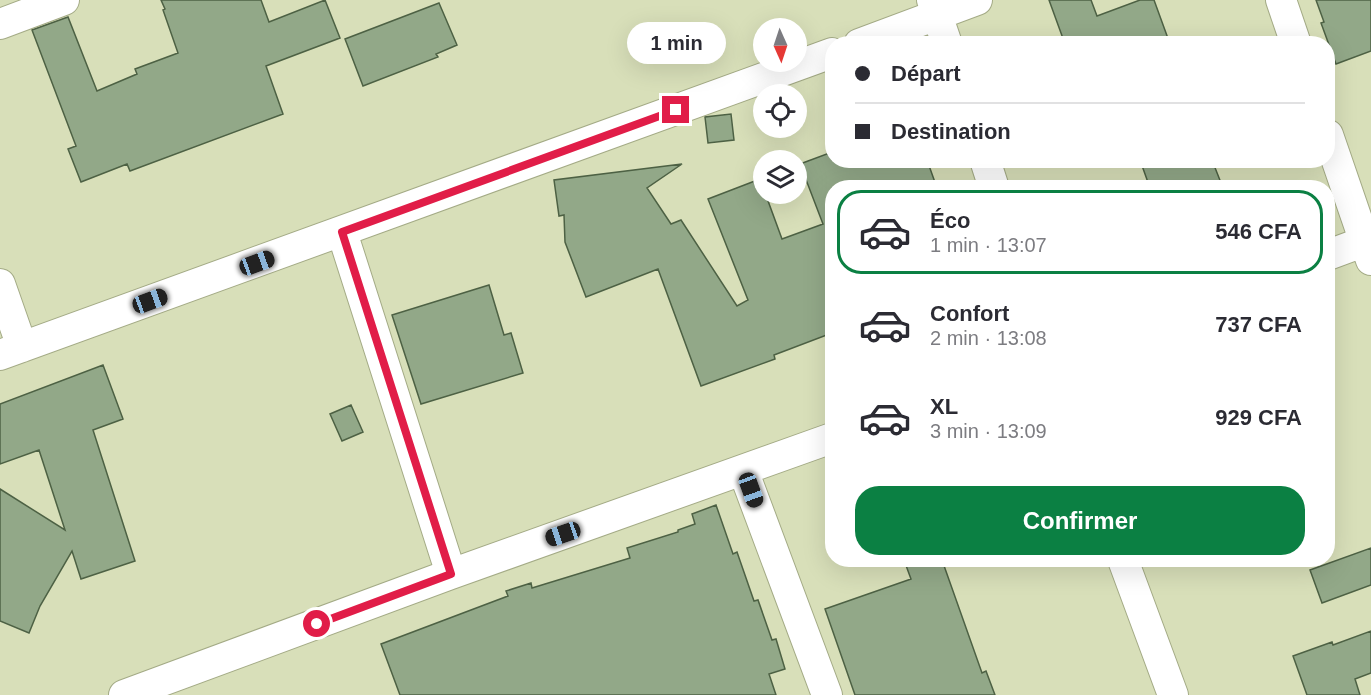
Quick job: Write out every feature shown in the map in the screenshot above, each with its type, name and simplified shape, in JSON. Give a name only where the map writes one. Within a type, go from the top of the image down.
[{"type":"street","points":[[0,24],[64,0]]},
{"type":"street","points":[[876,36],[934,8],[977,0]]},
{"type":"street","points":[[1281,0],[1293,36]]},
{"type":"street","points":[[934,8],[943,36]]},
{"type":"street","points":[[0,284],[11,351],[825,56]]},
{"type":"street","points":[[1335,154],[1369,246],[1335,253]]},
{"type":"street","points":[[342,232],[451,574]]},
{"type":"street","points":[[124,695],[163,688],[451,574],[825,441]]},
{"type":"street","points":[[743,470],[826,695]]},
{"type":"street","points":[[1127,567],[1173,695]]},
{"type":"building","points":[[161,0],[261,0],[269,22],[325,0],[340,38],[266,66],[283,114],[130,171],[127,164],[81,182],[68,149],[76,146],[32,30],[68,17],[97,91],[137,74],[135,69],[178,53]]},
{"type":"building","points":[[1049,0],[1091,0],[1097,16],[1140,0],[1154,0],[1167,36],[1062,36]]},
{"type":"building","points":[[1316,0],[1371,0],[1371,51],[1336,64],[1335,36],[1326,36],[1321,23],[1324,22]]},
{"type":"building","points":[[439,3],[457,45],[436,54],[438,57],[363,86],[345,39]]},
{"type":"building","points":[[731,114],[734,140],[708,143],[705,117]]},
{"type":"building","points":[[825,155],[825,168],[930,168],[934,180],[825,180],[825,336],[774,355],[775,359],[701,386],[658,269],[586,297],[565,242],[564,215],[559,216],[554,180],[682,164],[647,188],[671,224],[681,220],[737,306],[748,300],[708,199],[753,182],[753,204],[769,204],[782,239],[823,224],[807,182],[807,161]]},
{"type":"building","points":[[1143,168],[1215,168],[1220,180],[1147,180]]},
{"type":"building","points":[[489,285],[504,335],[511,333],[523,373],[421,404],[392,315]]},
{"type":"building","points":[[103,365],[123,419],[93,430],[135,561],[81,579],[72,551],[40,606],[29,633],[0,621],[0,489],[65,530],[39,450],[0,464],[0,404]]},
{"type":"building","points":[[351,405],[363,432],[342,441],[330,414]]},
{"type":"building","points":[[716,505],[733,554],[737,552],[754,601],[758,600],[772,640],[776,639],[785,669],[769,674],[776,695],[400,695],[381,644],[508,596],[506,591],[531,583],[532,588],[630,558],[627,548],[678,532],[678,530],[695,524],[692,514]]},
{"type":"building","points":[[1371,548],[1371,585],[1322,603],[1310,570],[1318,567],[1335,567],[1335,561]]},
{"type":"building","points":[[907,567],[944,567],[982,673],[986,671],[995,695],[855,695],[825,609],[911,579]]},
{"type":"building","points":[[1371,631],[1371,673],[1355,679],[1360,695],[1307,695],[1293,656]]},
{"type":"route","points":[[317,624],[451,574],[342,232],[676,110]]}]
